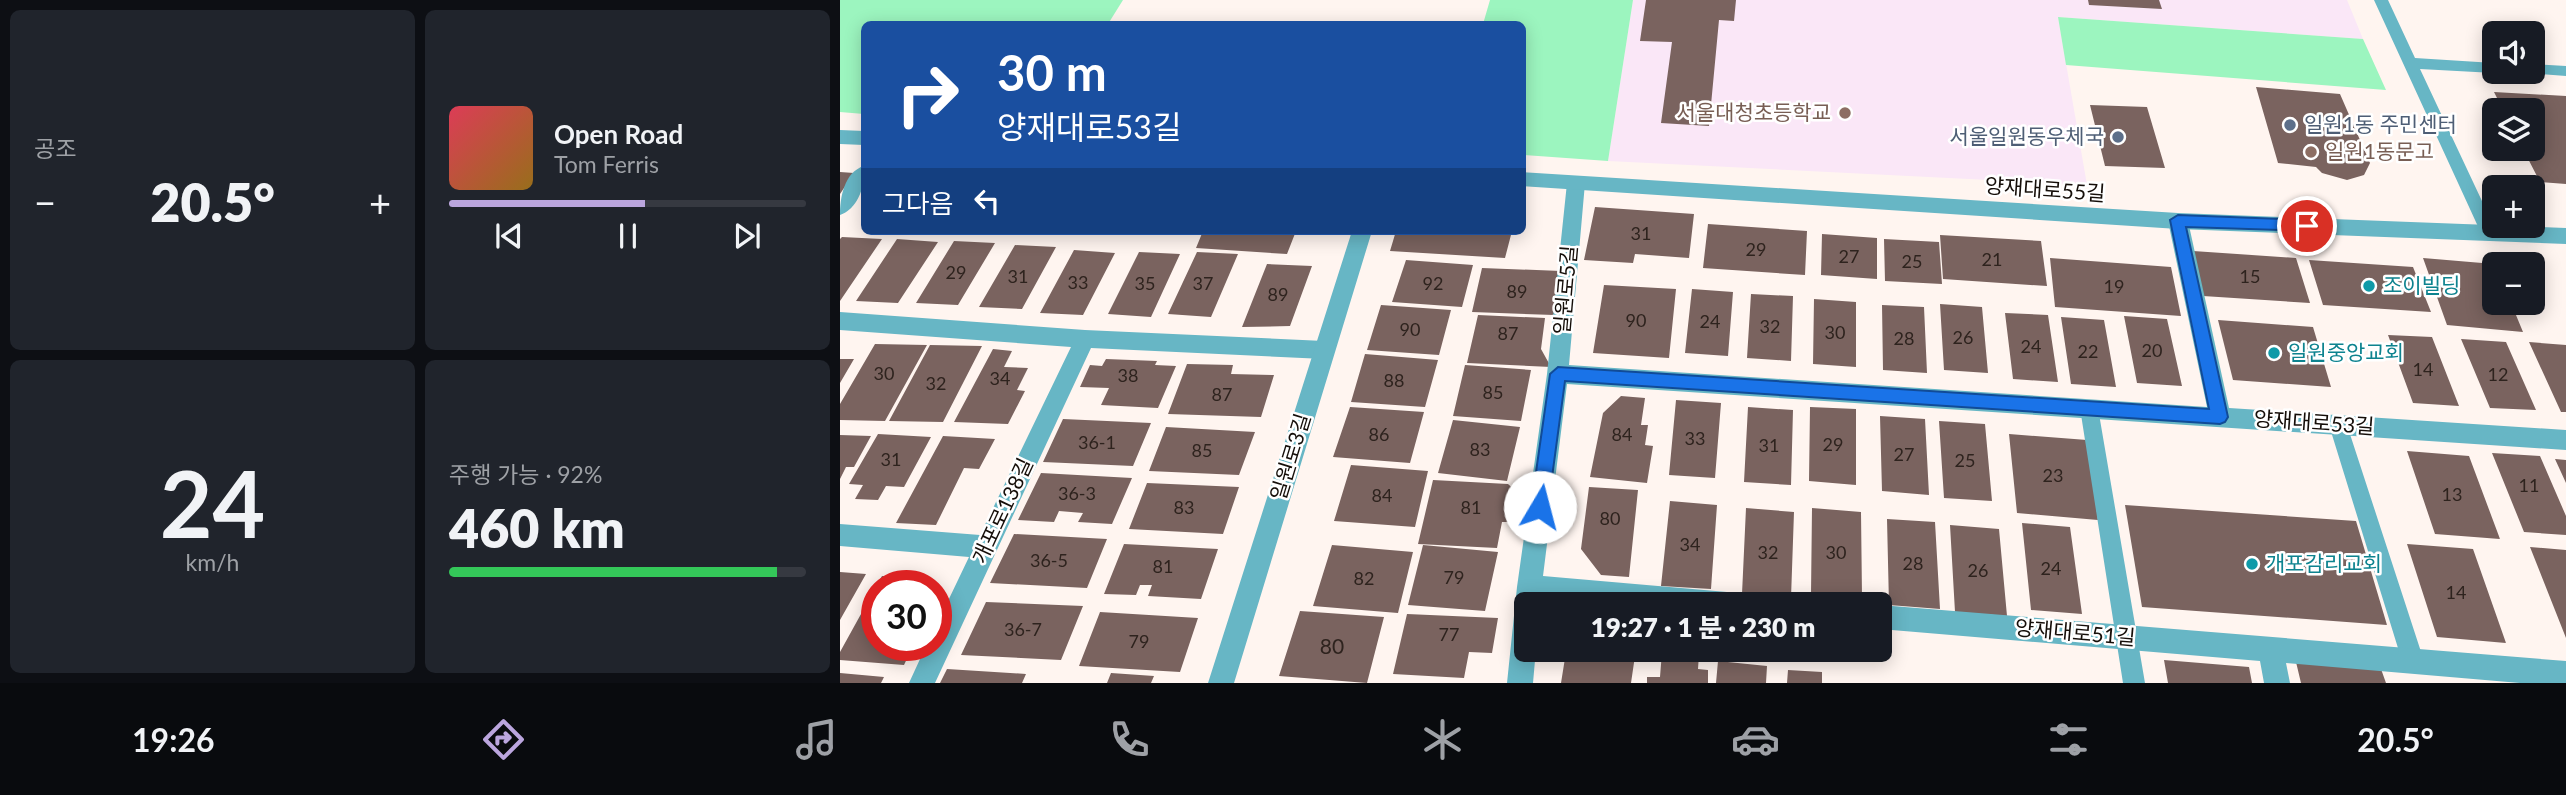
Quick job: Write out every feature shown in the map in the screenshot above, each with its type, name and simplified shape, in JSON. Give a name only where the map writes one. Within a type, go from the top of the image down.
[{"type":"street","points":[[840,137],[861,138]]},
{"type":"street","points":[[840,208],[861,177]]},
{"type":"street","name":"양재대로55길","points":[[1526,179],[2178,220],[2482,233]]},
{"type":"street","name":"일원로5길","points":[[1528,592],[1558,374],[1576,183]]},
{"type":"street","points":[[2178,220],[2220,417]]},
{"type":"street","name":"일원로3길","points":[[1222,683],[1361,235]]},
{"type":"street","name":"양재대로55길","points":[[2545,235],[2566,236]]},
{"type":"street","points":[[840,321],[1324,351]]},
{"type":"street","name":"개포로138길","points":[[922,683],[1085,338]]},
{"type":"street","name":"양재대로53길","points":[[1558,374],[2566,440]]},
{"type":"street","points":[[840,535],[985,548]]},
{"type":"street","name":"양재대로51길","points":[[1892,618],[2271,649],[2415,672],[2566,674]]},
{"type":"street","points":[[2271,649],[2277,683]]},
{"type":"street","points":[[1520,683],[1522,662]]},
{"type":"lane","points":[[2381,0],[2482,218]]},
{"type":"lane","points":[[2410,63],[2482,67]]},
{"type":"lane","points":[[2545,70],[2566,71]]},
{"type":"lane","points":[[2089,408],[2134,683]]},
{"type":"lane","points":[[2338,425],[2415,672]]},
{"type":"shaded area","name":"서울대청초등학교","points":[[1633,0],[2347,0],[2363,39],[2058,17],[2087,185],[1608,161]]},
{"type":"green space","points":[[840,0],[1123,0],[1110,21],[861,21],[861,114],[840,112]]},
{"type":"green space","points":[[1490,0],[1633,0],[1608,161],[1526,155],[1526,21],[1484,21]]},
{"type":"green space","points":[[2058,17],[2363,39],[2386,90],[2066,65]]},
{"type":"building","points":[[1646,0],[1736,0],[1734,21],[1719,20],[1709,126],[1661,123],[1672,42],[1640,41]]},
{"type":"building","points":[[2088,0],[2159,0],[2162,9],[2089,5]]},
{"type":"building","points":[[2256,87],[2340,94],[2370,163],[2364,175],[2347,180],[2322,173],[2316,167],[2278,163]]},
{"type":"building","points":[[2494,92],[2566,96],[2566,184],[2545,182],[2545,175],[2536,175],[2529,161],[2545,161],[2545,98],[2497,98]]},
{"type":"building","points":[[2090,105],[2147,107],[2165,168],[2105,166]]},
{"type":"building","points":[[840,172],[854,173],[840,194]]},
{"type":"building","points":[[1595,207],[1694,214],[1689,258],[1635,254],[1633,263],[1584,260]]},
{"type":"building","points":[[1708,224],[1807,231],[1805,275],[1703,268]]},
{"type":"building","points":[[1822,234],[1877,238],[1877,279],[1821,275]]},
{"type":"building","points":[[1201,235],[1294,235],[1287,254],[1196,248]]},
{"type":"building","points":[[1395,235],[1511,235],[1505,258],[1390,251]]},
{"type":"building","points":[[1940,235],[2041,241],[2047,286],[1943,279]]},
{"type":"building","points":[[840,239],[882,239],[840,301]]},
{"type":"building","points":[[897,239],[938,242],[898,303],[856,301]]},
{"type":"building","points":[[1884,239],[1939,242],[1942,284],[1885,281]]},
{"type":"building","points":[[954,241],[995,243],[958,305],[916,303]]},
{"type":"building","points":[[1015,245],[1056,247],[1022,309],[979,307]]},
{"type":"building","points":[[1074,250],[1115,253],[1083,315],[1040,313]]},
{"type":"building","points":[[2193,251],[2296,258],[2310,303],[2203,296]]},
{"type":"building","points":[[1139,252],[1180,254],[1151,317],[1108,314]]},
{"type":"building","points":[[1197,252],[1238,254],[1211,317],[1168,314]]},
{"type":"building","points":[[2050,258],[2171,267],[2181,316],[2055,307]]},
{"type":"building","points":[[2423,258],[2482,263],[2482,315],[2516,315],[2523,332],[2447,325]]},
{"type":"building","points":[[1406,260],[1473,265],[1462,307],[1392,302]]},
{"type":"building","name":"조이빌딩","points":[[2309,260],[2413,267],[2431,312],[2323,305]]},
{"type":"building","points":[[1267,264],[1312,266],[1290,326],[1242,327]]},
{"type":"building","points":[[1482,268],[1561,271],[1554,315],[1472,312]]},
{"type":"building","points":[[1604,285],[1676,289],[1669,358],[1593,353]]},
{"type":"building","points":[[1692,289],[1733,292],[1728,356],[1685,353]]},
{"type":"building","points":[[1751,294],[1793,296],[1791,361],[1747,358]]},
{"type":"building","points":[[1814,299],[1856,302],[1856,367],[1813,364]]},
{"type":"building","points":[[1940,304],[1982,307],[1988,373],[1944,370]]},
{"type":"building","points":[[1381,305],[1451,310],[1439,355],[1367,350]]},
{"type":"building","points":[[1882,305],[1924,307],[1927,373],[1883,370]]},
{"type":"building","points":[[2005,313],[2048,315],[2058,382],[2013,379]]},
{"type":"building","points":[[1478,315],[1545,318],[1541,349],[1551,367],[1467,363]]},
{"type":"building","points":[[2124,316],[2167,319],[2182,386],[2137,383]]},
{"type":"building","points":[[2061,317],[2104,320],[2116,387],[2071,384]]},
{"type":"building","name":"일원중앙교회","points":[[2218,320],[2313,327],[2331,387],[2233,380]]},
{"type":"building","points":[[2388,335],[2432,337],[2459,406],[2413,403]]},
{"type":"building","points":[[2461,339],[2506,342],[2536,410],[2490,408]]},
{"type":"building","points":[[2529,342],[2566,345],[2566,412],[2561,412]]},
{"type":"building","points":[[875,344],[927,345],[885,421],[840,420],[840,404]]},
{"type":"building","points":[[930,345],[982,346],[943,422],[889,421]]},
{"type":"building","points":[[993,349],[1012,351],[1004,367],[1028,368],[1017,390],[1025,391],[1008,424],[954,422]]},
{"type":"building","points":[[1365,354],[1438,360],[1425,407],[1351,402]]},
{"type":"building","points":[[840,359],[854,359],[840,383]]},
{"type":"building","points":[[1106,359],[1157,361],[1155,365],[1176,366],[1158,408],[1101,405],[1109,388],[1080,387],[1090,365],[1102,366]]},
{"type":"building","points":[[1187,364],[1233,365],[1231,374],[1274,375],[1261,417],[1168,414]]},
{"type":"building","points":[[1465,365],[1531,370],[1521,421],[1453,416]]},
{"type":"building","points":[[1621,396],[1645,398],[1641,425],[1648,425],[1645,445],[1653,446],[1647,483],[1590,477],[1603,413]]},
{"type":"building","points":[[1676,400],[1721,403],[1715,478],[1669,475]]},
{"type":"building","points":[[1350,407],[1424,412],[1410,463],[1333,457]]},
{"type":"building","points":[[1748,407],[1793,410],[1791,485],[1744,482]]},
{"type":"building","points":[[1810,407],[1856,409],[1856,485],[1809,481]]},
{"type":"building","points":[[1880,416],[1925,419],[1929,495],[1882,491]]},
{"type":"building","points":[[1063,419],[1151,423],[1133,466],[1043,462]]},
{"type":"building","points":[[1453,420],[1520,427],[1507,481],[1438,473]]},
{"type":"building","points":[[1939,421],[1985,424],[1992,501],[1944,498]]},
{"type":"building","points":[[1166,427],[1255,432],[1239,475],[1149,471]]},
{"type":"building","points":[[878,434],[931,437],[904,487],[886,486],[878,500],[855,499],[863,485],[849,484]]},
{"type":"building","points":[[2009,434],[2087,440],[2098,520],[2017,513]]},
{"type":"building","points":[[840,435],[871,436],[854,467],[846,467],[840,479]]},
{"type":"building","points":[[943,436],[995,439],[979,469],[964,468],[936,525],[896,523]]},
{"type":"building","points":[[2407,451],[2469,456],[2500,539],[2435,534]]},
{"type":"building","points":[[2492,453],[2540,456],[2566,516],[2566,535],[2524,532]]},
{"type":"building","points":[[2555,459],[2566,460],[2566,483]]},
{"type":"building","points":[[1351,465],[1428,471],[1415,527],[1334,521]]},
{"type":"building","points":[[1041,473],[1132,478],[1112,524],[1078,522],[1083,513],[1059,511],[1054,522],[1018,520]]},
{"type":"building","points":[[1433,480],[1508,484],[1519,494],[1514,522],[1502,522],[1497,548],[1418,544]]},
{"type":"building","points":[[1147,483],[1239,487],[1223,534],[1129,529]]},
{"type":"building","points":[[1589,487],[1638,490],[1629,577],[1601,575],[1581,549]]},
{"type":"building","points":[[1670,501],[1717,505],[1711,589],[1661,586]]},
{"type":"building","name":"개포감리교회","points":[[2125,505],[2356,521],[2387,625],[2142,607]]},
{"type":"building","points":[[1746,508],[1794,512],[1791,592],[1742,592]]},
{"type":"building","points":[[1812,508],[1861,512],[1862,592],[1811,592]]},
{"type":"building","points":[[1887,519],[1935,522],[1940,609],[1892,605],[1892,592],[1889,592]]},
{"type":"building","points":[[2022,523],[2070,527],[2082,614],[2031,610]]},
{"type":"building","points":[[1950,525],[1999,529],[2007,616],[1955,612]]},
{"type":"building","points":[[1014,534],[1107,539],[1087,588],[990,583]]},
{"type":"building","points":[[1124,544],[1218,549],[1201,599],[1148,596],[1152,585],[1140,585],[1136,595],[1104,594]]},
{"type":"building","points":[[2407,544],[2473,549],[2506,643],[2437,637]]},
{"type":"building","points":[[1332,545],[1413,552],[1398,613],[1313,606]]},
{"type":"building","points":[[1423,545],[1498,552],[1485,611],[1408,605]]},
{"type":"building","points":[[2530,547],[2566,550],[2566,638]]},
{"type":"building","points":[[840,572],[861,574],[861,583],[840,620]]},
{"type":"building","points":[[986,602],[1083,606],[1061,660],[961,655]]},
{"type":"building","points":[[1300,611],[1384,617],[1367,683],[1279,676]]},
{"type":"building","points":[[1100,612],[1198,618],[1180,672],[1079,666]]},
{"type":"building","points":[[861,614],[861,661],[906,661],[904,665],[840,660],[840,652]]},
{"type":"building","points":[[1407,614],[1498,618],[1492,653],[1469,652],[1464,678],[1393,674]]},
{"type":"building","points":[[2164,660],[2249,667],[2252,683],[2168,683]]},
{"type":"building","points":[[1564,662],[1634,662],[1631,683],[1561,683]]},
{"type":"building","points":[[1661,662],[1698,662],[1698,669],[1708,670],[1708,683],[1647,683],[1647,677],[1660,677]]},
{"type":"building","points":[[1718,662],[1767,666],[1766,683],[1716,683]]},
{"type":"building","points":[[2296,662],[2381,669],[2386,683],[2301,683]]},
{"type":"building","points":[[947,669],[1026,674],[1022,683],[940,683]]},
{"type":"building","points":[[1788,670],[1822,672],[1822,683],[1787,683]]},
{"type":"building","points":[[840,673],[884,677],[881,683],[840,683]]},
{"type":"building","points":[[1111,673],[1154,676],[1151,683],[1107,683]]},
{"type":"place","name":"서울대청초등학교","points":[[1845,113]]},
{"type":"place","name":"일원1동 주민센터","points":[[2290,125]]},
{"type":"place","name":"서울일원동우체국","points":[[2118,137]]},
{"type":"place","name":"일원1동문고","points":[[2311,152]]},
{"type":"place","name":"조이빌딩","points":[[2369,286]]},
{"type":"place","name":"일원중앙교회","points":[[2274,353]]},
{"type":"place","name":"개포감리교회","points":[[2252,564]]},
{"type":"route","points":[[1540,507],[1558,374],[2220,417],[2178,220],[2307,226]]}]
